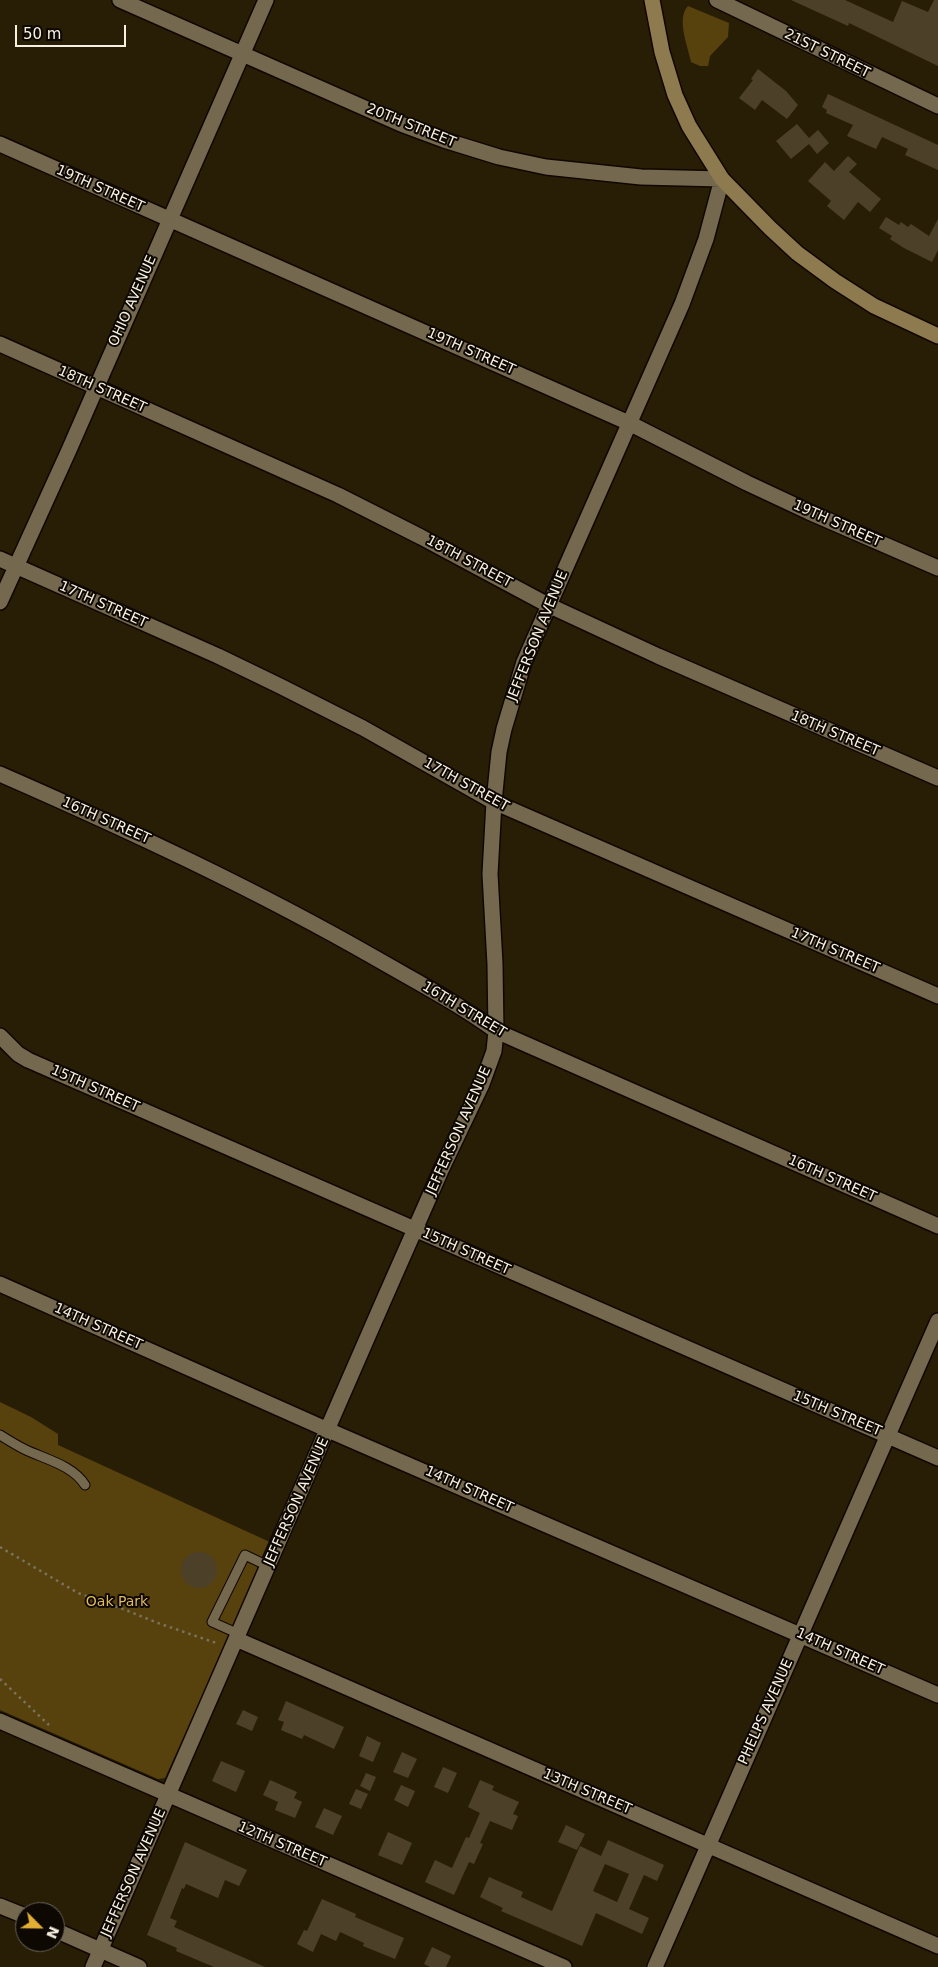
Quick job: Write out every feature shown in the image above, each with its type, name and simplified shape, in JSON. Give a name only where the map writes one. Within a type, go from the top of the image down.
[{"type":"street","name":"20TH STREET","points":[[120,0],[401,124],[499,157],[546,167],[605,175],[722,179]]},
{"type":"street","name":"OHIO AVENUE","points":[[0,602],[266,0]]},
{"type":"street","points":[[652,0],[662,52],[675,95],[689,126],[722,179],[790,247],[835,281],[874,306],[938,336]]},
{"type":"street","name":"21ST STREET","points":[[717,0],[938,106]]},
{"type":"street","name":"19TH STREET","points":[[0,144],[629,423],[747,483],[938,568]]},
{"type":"street","name":"JEFFERSON AVENUE","points":[[93,1967],[415,1229],[482,1084],[494,1052],[496,1031],[495,964],[490,874],[499,752],[513,695],[524,662],[548,605],[682,304],[706,239],[722,179]]},
{"type":"street","name":"18TH STREET","points":[[0,344],[338,496],[430,541],[548,605],[658,656],[938,778]]},
{"type":"street","name":"17TH STREET","points":[[0,559],[218,656],[280,686],[363,728],[494,802],[938,996]]},
{"type":"street","name":"16TH STREET","points":[[0,774],[118,826],[233,881],[345,940],[445,998],[496,1031],[938,1226]]},
{"type":"street","name":"15TH STREET","points":[[0,1036],[18,1054],[28,1060],[938,1458]]},
{"type":"street","name":"14TH STREET","points":[[0,1284],[328,1430],[938,1695]]},
{"type":"street","name":"PHELPS AVENUE","points":[[655,1967],[938,1321]]},
{"type":"street","name":"13TH STREET","points":[[236,1641],[938,1946]]},
{"type":"street","name":"12TH STREET","points":[[0,1721],[564,1967]]},
{"type":"street","points":[[0,1906],[15,1912]]},
{"type":"street","points":[[65,1934],[139,1967]]},
{"type":"lane","points":[[0,1435],[24,1449],[68,1469],[81,1479],[85,1485]]},
{"type":"lane","points":[[236,1641],[212,1622],[244,1555],[268,1566]]},
{"type":"path","points":[[0,1547],[78,1593],[236,1641]]},
{"type":"path","points":[[0,1679],[53,1728]]},
{"type":"green space","points":[[688,6],[729,23],[728,37],[710,56],[708,66],[700,66],[691,62],[683,25],[683,18]]},
{"type":"green space","name":"Oak Park","points":[[0,1402],[31,1417],[58,1434],[58,1445],[272,1543],[165,1778],[158,1779],[0,1710]]},
{"type":"building","points":[[791,0],[845,0],[893,22],[902,1],[928,12],[934,0],[938,0],[938,66],[849,23],[848,26]]},
{"type":"building","points":[[758,69],[786,91],[798,105],[787,119],[762,100],[755,110],[739,98],[753,80],[751,79]]},
{"type":"building","points":[[828,94],[938,145],[938,170],[905,155],[908,149],[882,137],[876,149],[847,136],[853,125],[826,113],[827,110],[822,107]]},
{"type":"building","points":[[797,124],[809,138],[818,130],[829,143],[817,154],[809,144],[791,159],[776,141]]},
{"type":"building","points":[[848,156],[857,164],[849,172],[881,199],[870,212],[858,202],[844,220],[827,206],[831,201],[808,181],[825,162],[834,171]]},
{"type":"building","points":[[886,217],[899,225],[901,222],[908,227],[911,224],[929,236],[938,219],[938,250],[932,262],[890,239],[892,236],[879,228]]},
{"type":"building","points":[[199,1552],[211,1558],[217,1570],[211,1582],[199,1588],[187,1582],[181,1570],[187,1558]]},
{"type":"building","points":[[286,1701],[344,1727],[334,1749],[304,1735],[302,1739],[281,1730],[284,1722],[278,1720]]},
{"type":"building","points":[[243,1710],[258,1717],[252,1731],[236,1724]]},
{"type":"building","points":[[367,1736],[381,1743],[373,1762],[359,1756]]},
{"type":"building","points":[[402,1752],[417,1759],[408,1778],[393,1772]]},
{"type":"building","points":[[221,1761],[245,1771],[236,1792],[212,1781]]},
{"type":"building","points":[[443,1767],[457,1773],[448,1793],[434,1787]]},
{"type":"building","points":[[366,1773],[376,1777],[370,1791],[360,1786]]},
{"type":"building","points":[[270,1780],[297,1792],[294,1798],[302,1802],[295,1818],[275,1810],[278,1802],[263,1795]]},
{"type":"building","points":[[480,1780],[494,1786],[492,1790],[519,1802],[513,1814],[518,1816],[512,1830],[490,1821],[480,1843],[483,1844],[474,1864],[469,1862],[454,1895],[425,1882],[435,1860],[452,1868],[466,1837],[469,1838],[480,1813],[468,1807]]},
{"type":"building","points":[[401,1785],[415,1791],[408,1807],[394,1800]]},
{"type":"building","points":[[356,1789],[368,1794],[361,1809],[349,1804]]},
{"type":"building","points":[[324,1808],[342,1816],[333,1835],[315,1827]]},
{"type":"building","points":[[566,1825],[585,1834],[577,1850],[558,1842]]},
{"type":"building","points":[[388,1832],[412,1843],[402,1865],[378,1855]]},
{"type":"building","points":[[608,1840],[664,1865],[657,1881],[644,1875],[629,1909],[649,1918],[642,1934],[596,1913],[582,1946],[501,1911],[503,1908],[480,1897],[489,1877],[523,1892],[521,1897],[552,1911],[580,1846],[601,1856]],"holes":[[[605,1864],[629,1874],[617,1902],[593,1891]]]},
{"type":"building","points":[[185,1842],[247,1870],[239,1886],[225,1880],[218,1898],[186,1884],[184,1889],[182,1888],[170,1918],[177,1921],[174,1927],[265,1967],[214,1967],[176,1951],[177,1948],[147,1935]]},
{"type":"building","points":[[322,1899],[356,1914],[355,1917],[404,1938],[395,1959],[363,1946],[364,1943],[340,1932],[336,1941],[321,1934],[313,1952],[297,1944],[304,1930],[307,1931]]},
{"type":"building","points":[[432,1947],[451,1956],[446,1967],[430,1967],[424,1964]]}]
